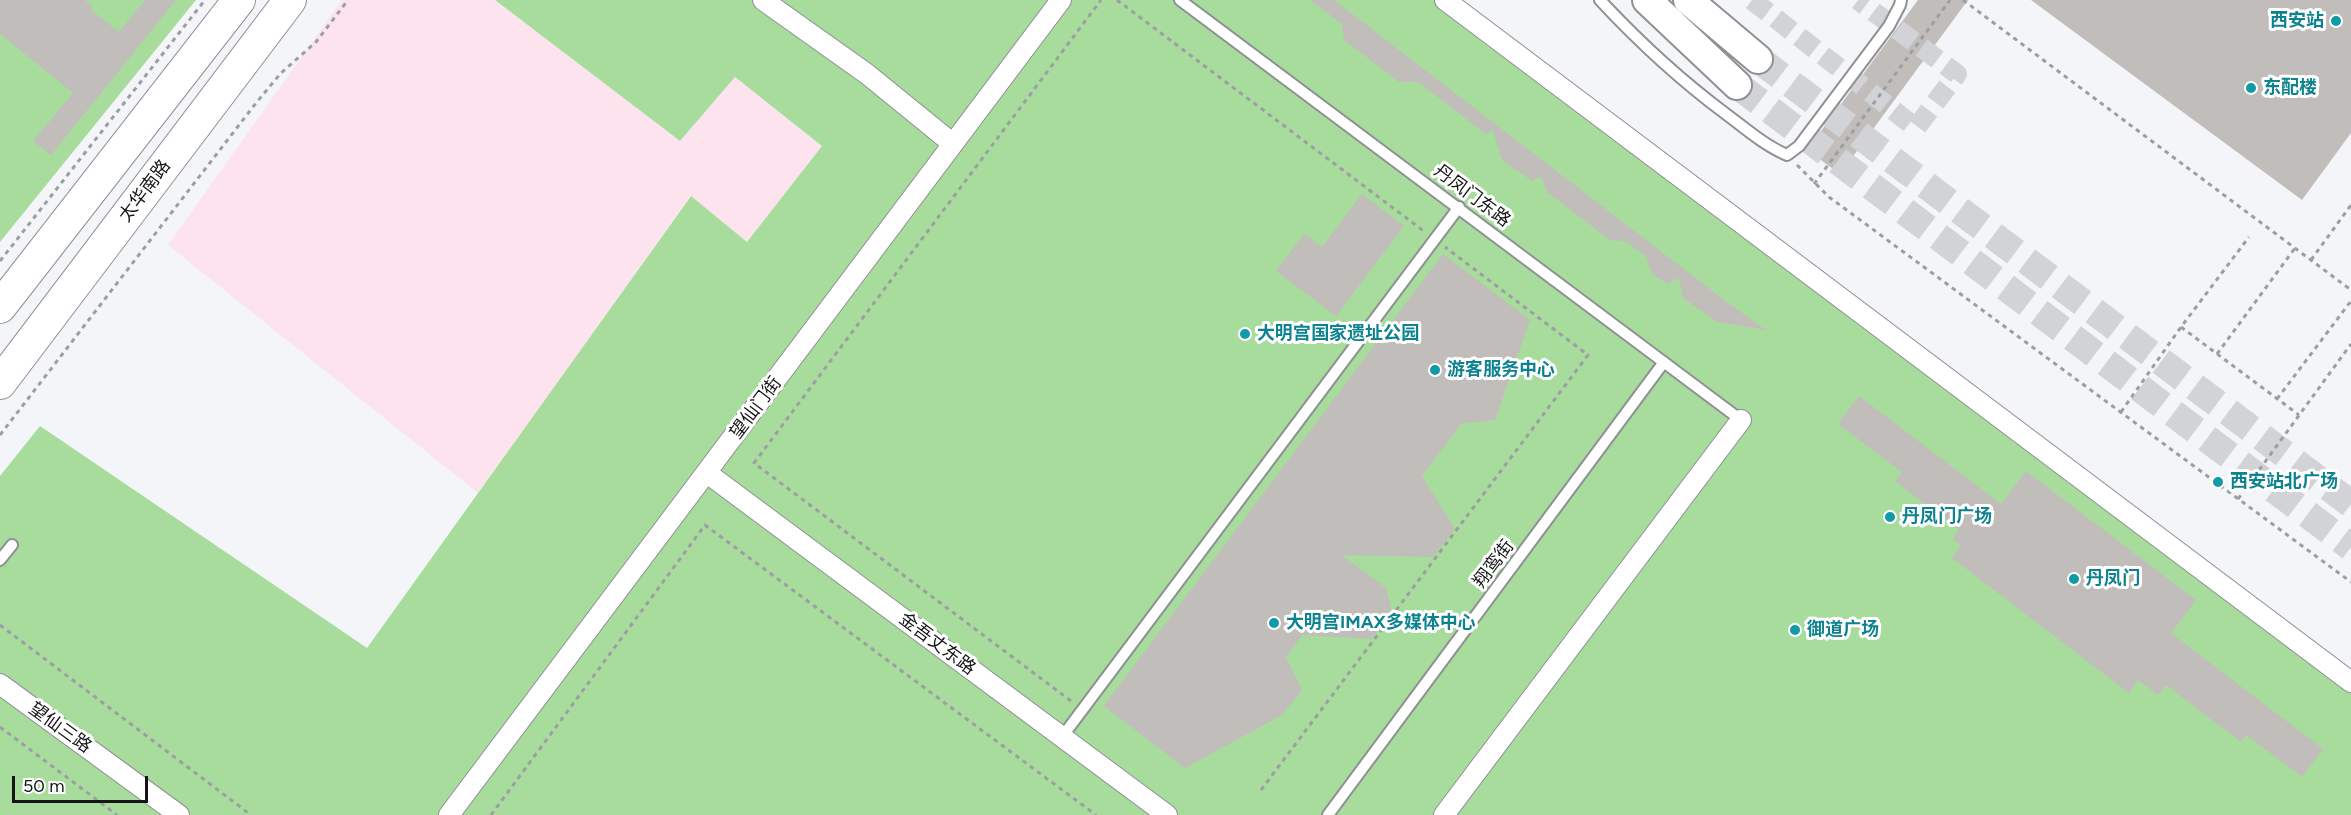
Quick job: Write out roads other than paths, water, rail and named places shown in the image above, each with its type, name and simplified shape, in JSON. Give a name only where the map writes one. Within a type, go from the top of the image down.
[{"type":"main road","points":[[0,307],[239,0]]},
{"type":"main road","name":"太华南路","points":[[0,383],[290,0]]},
{"type":"main road","points":[[1647,0],[1737,85]]},
{"type":"main road","points":[[1688,0],[1758,60]]},
{"type":"street","points":[[763,0],[867,74],[953,144]]},
{"type":"street","name":"望仙门街","points":[[449,815],[1061,0]]},
{"type":"street","points":[[1445,0],[2351,682]]},
{"type":"street","points":[[1444,815],[1741,420]]},
{"type":"street","name":"金吾丈东路","points":[[707,473],[1167,815]]},
{"type":"street","name":"望仙三路","points":[[0,684],[179,815]]},
{"type":"lane","name":"丹凤门东路","points":[[1180,0],[1741,420]]},
{"type":"lane","points":[[1600,0],[1654,56],[1683,82],[1769,147],[1787,155],[1799,146],[1889,26],[1901,0]]},
{"type":"lane","points":[[1062,737],[1459,207]]},
{"type":"lane","name":"翔鸾街","points":[[1329,815],[1664,362]]},
{"type":"lane","points":[[0,561],[12,545]]},
{"type":"tunnel","points":[[1752,0],[1916,128],[1957,74],[1858,0]]},
{"type":"tunnel","points":[[1758,59],[2351,504]]},
{"type":"tunnel","points":[[1737,85],[2351,547]]},
{"type":"place","name":"西安站","points":[[2336,21]]},
{"type":"place","name":"东配楼","points":[[2251,88]]},
{"type":"place","name":"大明宫国家遗址公园","points":[[1245,334]]},
{"type":"place","name":"游客服务中心","points":[[1435,370]]},
{"type":"place","name":"西安站北广场","points":[[2218,482]]},
{"type":"place","name":"丹凤门广场","points":[[1890,517]]},
{"type":"place","name":"丹凤门","points":[[2074,579]]},
{"type":"place","name":"大明宫IMAX多媒体中心","points":[[1274,623]]},
{"type":"place","name":"御道广场","points":[[1795,630]]}]
